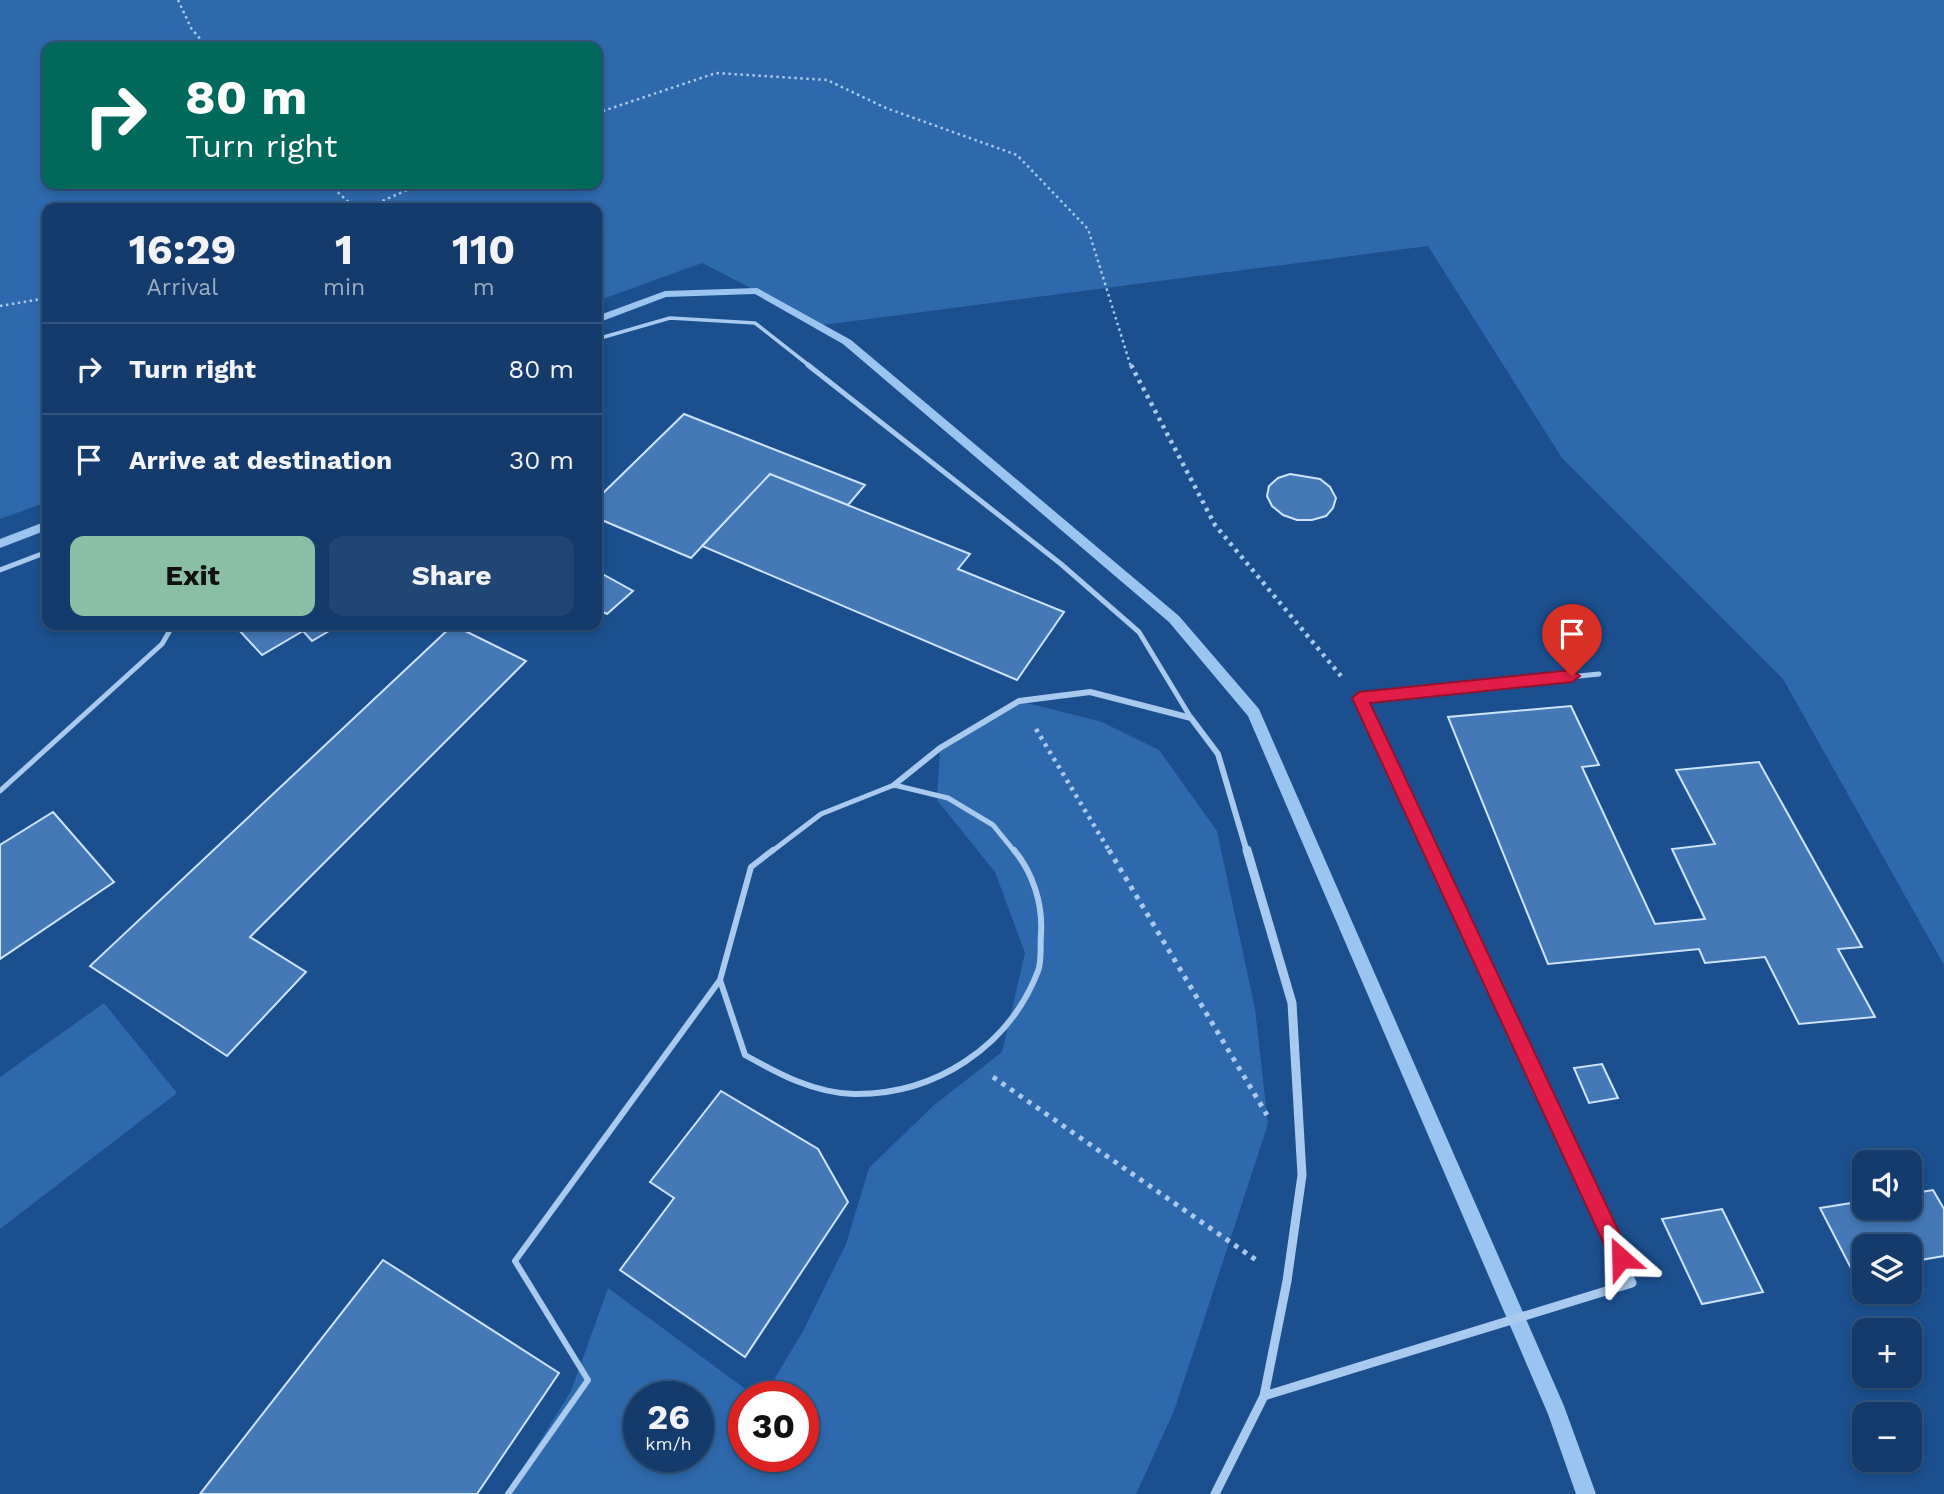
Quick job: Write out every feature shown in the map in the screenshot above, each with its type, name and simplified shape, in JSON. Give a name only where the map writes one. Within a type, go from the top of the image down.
[{"type":"street","points":[[894,785],[940,748],[1019,701],[1090,692],[1191,718],[1218,754],[1292,1003],[1302,1175],[1287,1281],[1264,1396],[1215,1494]]},
{"type":"street","points":[[1264,1396],[1632,1283],[1359,698]]},
{"type":"lane","points":[[602,338],[670,318],[755,323],[1061,564],[1139,632],[1191,718]]},
{"type":"lane","points":[[0,570],[42,554]]},
{"type":"lane","points":[[0,791],[162,644],[170,630]]},
{"type":"lane","points":[[1359,698],[1599,674]]},
{"type":"lane","points":[[508,1494],[588,1380],[515,1261],[720,980],[751,867],[821,814],[894,785],[947,798],[993,825],[1027,866],[1042,915],[1039,969],[1013,1020],[970,1061],[915,1086],[854,1094],[795,1083],[745,1055],[720,980]]},
{"type":"path","points":[[178,0],[191,28],[203,42]]},
{"type":"path","points":[[602,111],[716,73],[827,80],[886,108],[1017,155],[1088,229],[1133,373],[1215,525],[1359,698]]},
{"type":"path","points":[[334,189],[350,203]]},
{"type":"path","points":[[378,203],[410,189]]},
{"type":"path","points":[[0,306],[42,299]]},
{"type":"path","points":[[1019,701],[1274,1127]]},
{"type":"path","points":[[970,1061],[1287,1281]]},
{"type":"shaded area","points":[[0,0],[1944,0],[1944,965],[1783,679],[1562,458],[1428,246],[823,325],[702,263],[602,299],[602,203],[42,203],[42,504],[0,519]]},
{"type":"shaded area","points":[[1019,701],[1102,722],[1159,750],[1217,831],[1255,1009],[1268,1124],[1174,1411],[1136,1494],[507,1494],[571,1391],[608,1288],[735,1381],[728,1381],[728,1472],[819,1472],[819,1381],[773,1381],[802,1333],[846,1244],[869,1168],[933,1106],[1002,1052],[1025,953],[995,872],[937,800],[940,748]]},
{"type":"shaded area","points":[[104,1003],[177,1093],[0,1229],[0,1077]]},
{"type":"building","points":[[684,414],[865,485],[848,505],[770,474],[691,558],[602,520],[602,494]]},
{"type":"building","points":[[770,474],[970,554],[958,569],[1064,612],[1017,680],[702,546]]},
{"type":"building","points":[[1290,474],[1320,479],[1330,487],[1336,498],[1333,508],[1326,516],[1297,520],[1283,515],[1272,506],[1267,496],[1269,486],[1278,478]]},
{"type":"building","points":[[602,574],[633,591],[607,614],[602,612]]},
{"type":"building","points":[[239,630],[331,630],[312,641],[303,631],[262,655]]},
{"type":"building","points":[[448,630],[463,630],[526,661],[250,937],[306,972],[227,1056],[90,966]]},
{"type":"building","points":[[1571,706],[1599,765],[1582,767],[1655,924],[1705,919],[1672,849],[1715,844],[1676,770],[1759,762],[1862,947],[1838,949],[1875,1017],[1799,1024],[1765,957],[1705,963],[1699,949],[1548,964],[1448,717]]},
{"type":"building","points":[[53,812],[114,882],[0,959],[0,845]]},
{"type":"building","points":[[1602,1064],[1618,1098],[1589,1103],[1574,1068]]},
{"type":"building","points":[[721,1091],[818,1149],[848,1202],[745,1357],[620,1270],[674,1198],[650,1182]]},
{"type":"building","points":[[1933,1190],[1944,1209],[1944,1256],[1922,1260],[1922,1234],[1852,1234],[1852,1270],[1820,1208],[1852,1203],[1852,1220],[1922,1220],[1922,1192]]},
{"type":"building","points":[[1722,1209],[1763,1292],[1702,1304],[1662,1219]]},
{"type":"building","points":[[383,1260],[559,1373],[477,1494],[200,1494]]},
{"type":"waterway","points":[[602,318],[665,294],[757,291],[847,342],[1174,619],[1254,713],[1557,1413],[1586,1494]]},
{"type":"waterway","points":[[0,544],[42,527]]},
{"type":"route","points":[[1572,676],[1359,698],[1621,1258]]}]
